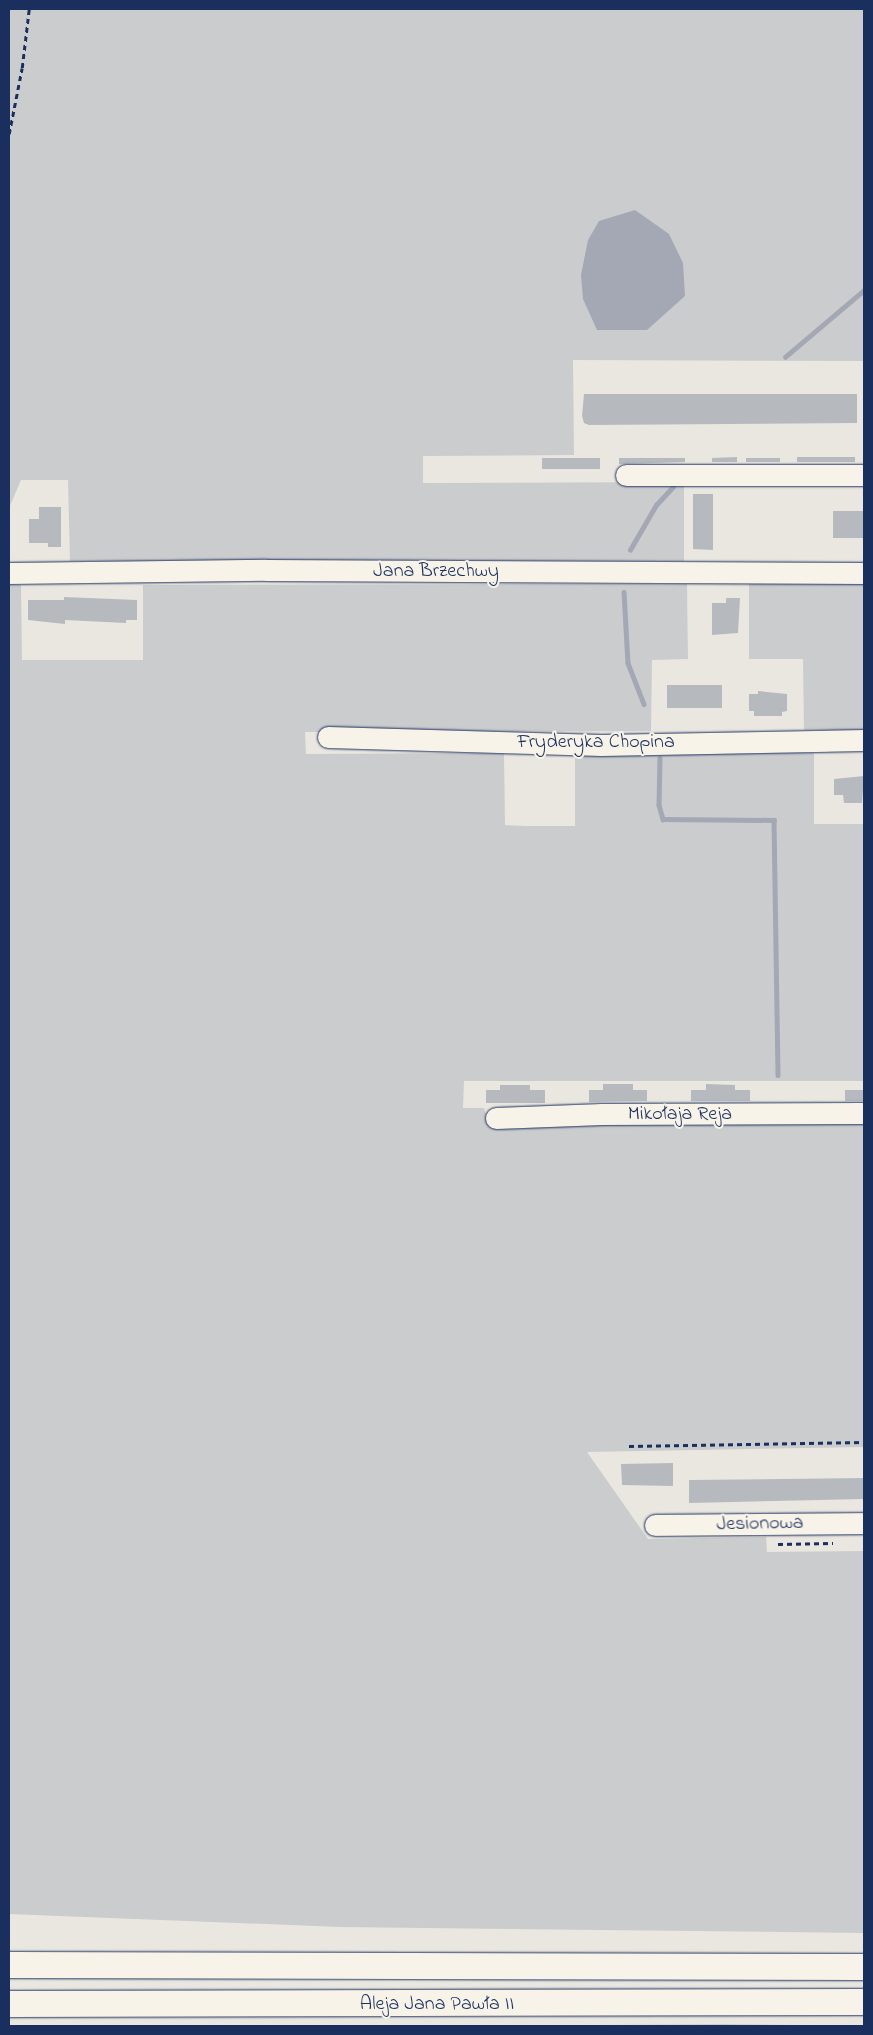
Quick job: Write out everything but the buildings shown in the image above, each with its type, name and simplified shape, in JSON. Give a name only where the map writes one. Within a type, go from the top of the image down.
[{"type":"main road","name":"Aleja Jana Pawła II","points":[[9,1965],[864,1967]]},
{"type":"main road","name":"Aleja Jana Pawła II","points":[[9,2004],[864,2002]]},
{"type":"street","points":[[626,475],[864,476]]},
{"type":"street","name":"Jana Brzechwy","points":[[9,573],[266,570],[864,573]]},
{"type":"street","name":"Fryderyka Chopina","points":[[328,737],[601,745],[864,740]]},
{"type":"street","name":"Mikołaja Reja","points":[[496,1118],[612,1114],[864,1114]]},
{"type":"street","name":"Jesionowa","points":[[655,1525],[864,1523]]},
{"type":"path","points":[[9,134],[22,68],[29,9]]},
{"type":"path","points":[[629,1446],[864,1442]]},
{"type":"path","points":[[778,1544],[836,1543]]},
{"type":"shaded area","points":[[9,9],[864,9],[864,361],[573,360],[574,455],[423,456],[423,483],[684,482],[684,561],[70,561],[68,480],[21,480],[9,508]]},
{"type":"shaded area","points":[[635,210],[669,234],[683,263],[685,296],[647,330],[597,330],[583,299],[581,275],[588,240],[599,221]]},
{"type":"shaded area","points":[[864,583],[864,730],[804,730],[803,659],[749,659],[749,584]]},
{"type":"shaded area","points":[[9,584],[21,585],[22,660],[143,660],[143,585],[687,584],[688,659],[652,660],[651,731],[305,732],[306,754],[504,753],[505,825],[575,826],[575,753],[814,753],[814,824],[864,824],[864,1081],[464,1081],[463,1108],[484,1108],[487,1117],[498,1128],[504,1129],[528,1122],[864,1119],[864,1447],[587,1452],[648,1539],[766,1537],[767,1552],[864,1551],[864,1933],[340,1927],[9,1914]]},
{"type":"shaded area","points":[[723,2024],[864,2026],[466,2026]]},
{"type":"waterway","points":[[785,357],[864,290]]},
{"type":"waterway","points":[[630,550],[656,505],[673,487]]},
{"type":"waterway","points":[[624,592],[628,663],[644,704]]},
{"type":"waterway","points":[[660,758],[659,805],[663,819],[774,820],[778,1075]]}]
